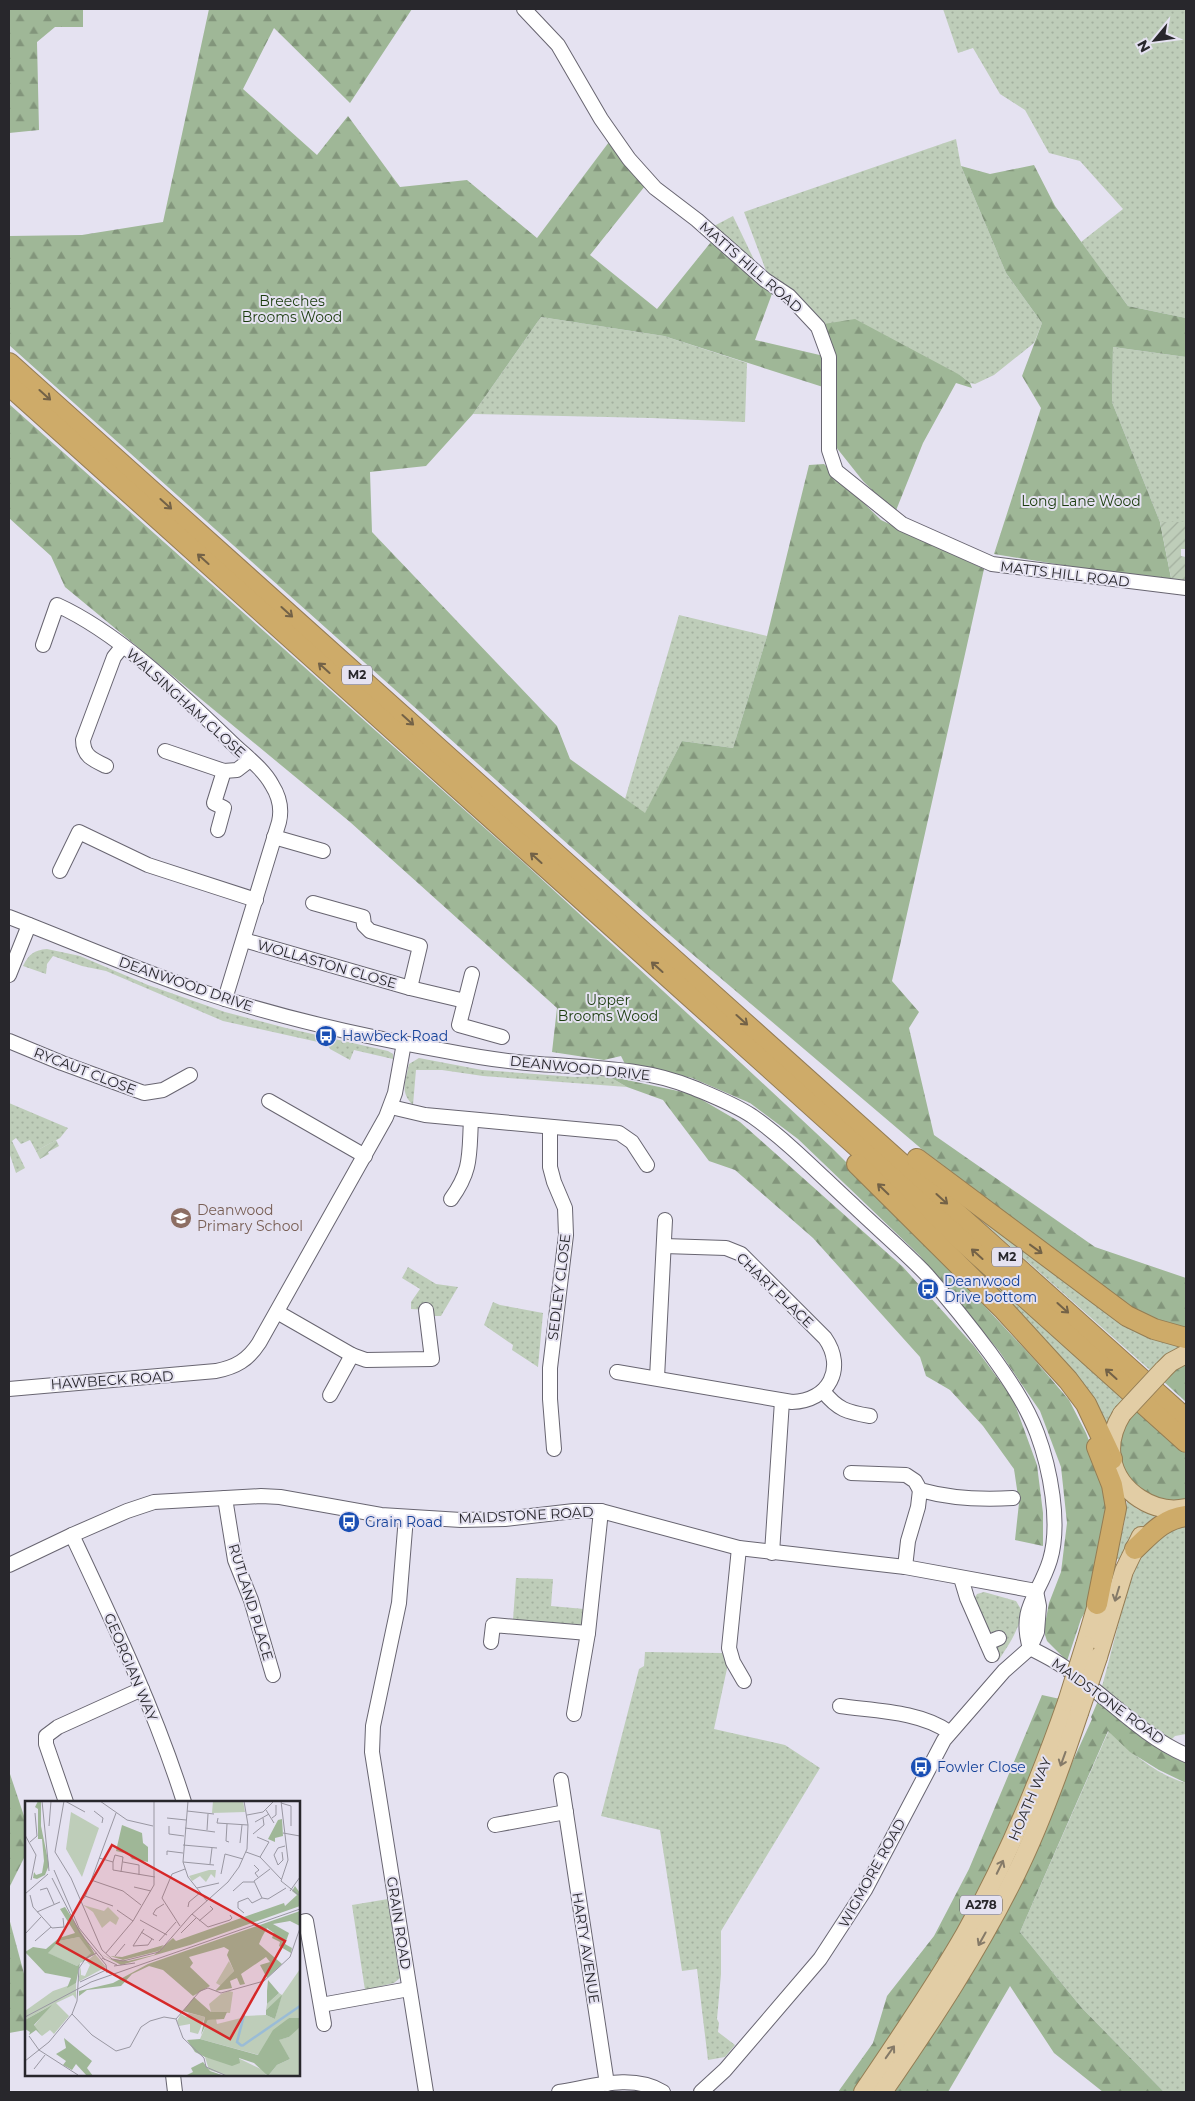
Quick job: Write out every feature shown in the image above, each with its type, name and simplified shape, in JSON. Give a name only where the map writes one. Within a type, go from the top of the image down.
[{"type":"highway","name":"M2","points":[[9,363],[1186,1419]]},
{"type":"highway","name":"M2","points":[[9,385],[1186,1442]]},
{"type":"highway","name":"M2","points":[[785,1082],[818,1126],[1004,1310],[1078,1392],[1090,1412],[1116,1468]]},
{"type":"highway","name":"M2","points":[[828,1097],[854,1109],[936,1175],[1127,1316],[1154,1329],[1186,1338]]},
{"type":"highway","name":"M2","points":[[1039,1349],[1080,1409],[1116,1497],[1116,1508],[1097,1604]]},
{"type":"highway","points":[[1134,1549],[1161,1525],[1184,1510]]},
{"type":"main road","name":"HOATH WAY","points":[[1091,1651],[1097,1604],[1124,1513],[1124,1495],[1116,1468],[1114,1432],[1122,1414],[1171,1362],[1186,1354]]},
{"type":"main road","points":[[1116,1468],[1134,1494],[1142,1501],[1184,1510]]},
{"type":"main road","name":"HOATH WAY","points":[[883,2092],[953,1987],[999,1908],[1036,1829],[1091,1651],[1134,1549]]},
{"type":"main road","name":"HOATH WAY","points":[[863,2092],[939,1978],[985,1898],[1073,1707]]},
{"type":"street","name":"MATTS HILL ROAD","points":[[524,9],[558,45],[601,119],[629,159],[655,188],[697,220],[765,280],[789,296],[818,328],[829,357],[829,450],[836,471],[902,524],[992,564],[1186,588]]},
{"type":"street","name":"WALSINGHAM CLOSE","points":[[43,645],[57,605],[87,620],[164,680],[268,779],[279,802],[280,815],[225,999]]},
{"type":"street","name":"WALSINGHAM CLOSE","points":[[106,766],[90,759],[84,751],[83,740],[114,657],[122,647]]},
{"type":"street","name":"WALSINGHAM CLOSE","points":[[165,751],[224,772],[237,770],[250,760]]},
{"type":"street","name":"WALSINGHAM CLOSE","points":[[218,830],[224,808],[214,803],[224,772]]},
{"type":"street","points":[[60,871],[79,832],[148,866],[256,900]]},
{"type":"street","points":[[274,837],[323,851]]},
{"type":"street","name":"WOLLASTON CLOSE","points":[[313,903],[362,917],[364,925],[370,931],[420,946],[410,988]]},
{"type":"street","name":"DEANWOOD DRIVE","points":[[9,917],[168,979],[276,1014],[404,1043],[496,1059],[534,1064],[620,1069],[656,1075],[689,1086],[749,1114],[788,1146],[924,1273],[970,1327],[999,1366],[1021,1401],[1036,1430],[1045,1458],[1053,1509],[1052,1551],[1028,1607],[1026,1632],[1030,1648]]},
{"type":"street","points":[[9,975],[29,925]]},
{"type":"street","name":"WOLLASTON CLOSE","points":[[244,940],[465,1002]]},
{"type":"street","points":[[472,974],[459,1025],[502,1037]]},
{"type":"street","name":"RYCAUT CLOSE","points":[[9,1041],[144,1093],[163,1090],[190,1075]]},
{"type":"street","name":"HAWBECK ROAD","points":[[9,1389],[226,1369],[242,1363],[253,1353],[277,1312],[391,1107],[404,1043]]},
{"type":"street","points":[[269,1101],[365,1156]]},
{"type":"street","points":[[391,1107],[425,1116],[609,1132],[624,1135],[632,1142],[647,1165]]},
{"type":"street","points":[[451,1199],[464,1180],[467,1168],[470,1120]]},
{"type":"street","name":"SEDLEY CLOSE","points":[[550,1127],[550,1167],[565,1208],[566,1222],[550,1368],[550,1399],[554,1449]]},
{"type":"street","points":[[656,1378],[665,1220]]},
{"type":"street","name":"CHART PLACE","points":[[664,1246],[726,1248],[736,1251],[746,1258],[829,1345],[833,1352],[834,1367],[830,1381],[823,1391]]},
{"type":"street","points":[[277,1312],[352,1355],[374,1361],[432,1359],[426,1310]]},
{"type":"street","points":[[330,1395],[352,1355]]},
{"type":"street","points":[[617,1372],[782,1401],[807,1401],[823,1391],[839,1408],[870,1416]]},
{"type":"street","points":[[772,1553],[782,1401]]},
{"type":"street","points":[[851,1473],[906,1475],[915,1481],[920,1490],[918,1507],[908,1541],[905,1568]]},
{"type":"street","points":[[920,1490],[933,1494],[995,1499],[1013,1498]]},
{"type":"street","name":"MAIDSTONE ROAD","points":[[9,1564],[127,1511],[154,1502],[280,1497],[381,1515],[406,1517],[490,1520],[574,1511],[601,1511],[738,1548],[905,1568],[1036,1591]]},
{"type":"street","name":"RUTLAND PLACE","points":[[225,1498],[235,1560],[251,1600],[273,1676]]},
{"type":"street","points":[[574,1714],[588,1633],[601,1511]]},
{"type":"street","name":"GRAIN ROAD","points":[[406,1517],[399,1603],[376,1709],[372,1745],[373,1766],[426,2092]]},
{"type":"street","name":"GEORGIAN WAY","points":[[72,1535],[110,1615],[142,1690],[184,1801]]},
{"type":"street","points":[[738,1548],[729,1648],[733,1662],[744,1681]]},
{"type":"street","points":[[961,1578],[967,1598],[993,1645]]},
{"type":"street","points":[[492,1642],[493,1625],[588,1633]]},
{"type":"street","name":"MAIDSTONE ROAD","points":[[1030,1648],[1064,1667],[1146,1731],[1186,1755]]},
{"type":"street","name":"WIGMORE ROAD","points":[[701,2092],[725,2070],[792,1993],[844,1925],[876,1870],[949,1732],[1004,1672],[1030,1648]]},
{"type":"street","points":[[66,1801],[46,1744],[46,1736],[58,1727],[142,1690]]},
{"type":"street","points":[[840,1706],[918,1718],[934,1723],[949,1732]]},
{"type":"street","name":"HARTY AVENUE","points":[[561,1780],[607,2084]]},
{"type":"street","points":[[496,1825],[566,1812]]},
{"type":"street","points":[[300,1923],[306,1922],[324,2024]]},
{"type":"street","points":[[321,2004],[409,1989]]},
{"type":"street","points":[[173,2076],[175,2092]]},
{"type":"street","points":[[559,2092],[607,2084],[637,2083],[652,2086],[663,2092]]},
{"type":"green space","points":[[9,9],[83,9],[83,27],[55,27],[37,42],[39,130],[9,133]]},
{"type":"green space","name":"Breeches Brooms Wood","points":[[209,9],[412,9],[350,103],[274,28],[243,89],[317,155],[348,116],[400,187],[467,180],[537,238],[609,142],[645,186],[590,255],[657,309],[711,242],[773,291],[755,340],[824,356],[823,387],[664,336],[541,317],[473,414],[426,466],[370,472],[372,532],[557,726],[570,759],[645,813],[682,741],[733,748],[767,636],[809,465],[824,464],[881,520],[984,569],[892,981],[919,1012],[909,1028],[934,1135],[1095,1247],[1186,1278],[1186,1331],[1150,1321],[924,1151],[664,930],[9,345],[9,236],[82,235],[163,222]]},
{"type":"green space","points":[[943,9],[1186,9],[1186,318],[1128,306],[1081,242],[1123,209],[1080,161],[1049,153],[1025,110],[1000,94],[973,48],[958,53]]},
{"type":"green space","points":[[956,139],[961,166],[1006,273],[1042,323],[1034,343],[994,375],[975,384],[970,383],[960,375],[824,324],[768,276],[744,212]]},
{"type":"green space","name":"Long Lane Wood","points":[[1034,165],[1055,206],[1128,306],[1186,318],[1186,357],[1113,347],[1112,402],[1160,522],[1172,583],[994,554],[1041,408],[1022,376],[1042,323],[1006,273],[961,166],[990,174]]},
{"type":"green space","points":[[733,216],[758,268],[714,226]]},
{"type":"green space","points":[[541,317],[664,336],[747,363],[745,422],[473,414]]},
{"type":"green space","points":[[855,319],[960,375],[970,383],[972,388],[956,383],[923,443],[895,513],[863,481],[836,447],[835,373],[824,324]]},
{"type":"green space","points":[[1113,347],[1186,357],[1186,522],[1160,522],[1112,402]]},
{"type":"green space","name":"Upper Brooms Wood","points":[[9,404],[523,862],[831,1147],[909,1225],[1033,1358],[1069,1400],[1086,1433],[1109,1491],[1088,1607],[1081,1619],[1067,1661],[1047,1641],[1045,1635],[1049,1603],[1061,1572],[1067,1523],[1061,1467],[1040,1411],[999,1351],[919,1255],[798,1139],[750,1103],[692,1078],[625,1064],[621,1056],[604,1060],[552,1052],[557,1008],[350,822],[65,587],[51,556],[9,518]]},
{"type":"green space","points":[[1160,522],[1186,522],[1186,549],[1181,549],[1181,556],[1186,557],[1186,583],[1172,583]]},
{"type":"green space","points":[[679,615],[767,636],[733,748],[682,741],[645,814],[625,799]]},
{"type":"green space","points":[[47,949],[80,956],[148,985],[225,1012],[388,1051],[393,1054],[393,1059],[354,1050],[350,1060],[330,1049],[327,1044],[223,1021],[106,971],[82,966],[53,956],[47,964],[46,974],[23,966],[32,953]]},
{"type":"green space","points":[[419,1058],[482,1070],[575,1077],[608,1076],[627,1087],[483,1076],[442,1070],[416,1070],[413,1105],[406,1095],[405,1081],[409,1064]]},
{"type":"green space","points":[[608,1076],[692,1094],[740,1122],[903,1267],[974,1346],[1013,1399],[1037,1465],[1043,1513],[1043,1546],[1015,1540],[1019,1503],[1014,1469],[983,1426],[950,1390],[926,1376],[920,1357],[813,1238],[735,1170],[709,1161],[663,1100],[627,1087]]},
{"type":"green space","points":[[9,1103],[68,1128],[60,1138],[36,1151],[30,1140],[21,1144],[16,1138],[12,1141],[25,1168],[16,1173],[9,1152]]},
{"type":"green space","points":[[56,1140],[59,1146],[40,1159],[36,1151]]},
{"type":"green space","points":[[939,1183],[1186,1344],[1167,1355],[1151,1371]]},
{"type":"green space","points":[[933,1228],[1125,1401],[1103,1436]]},
{"type":"green space","points":[[408,1267],[436,1284],[458,1287],[441,1316],[433,1316],[426,1310],[411,1309],[411,1302],[420,1289],[402,1278]]},
{"type":"green space","points":[[493,1302],[543,1313],[538,1367],[512,1350],[513,1345],[484,1325]]},
{"type":"green space","points":[[1186,1361],[1186,1402],[1162,1380]]},
{"type":"green space","points":[[1136,1409],[1186,1454],[1186,1498],[1169,1501],[1154,1498],[1125,1479],[1119,1449],[1120,1435]]},
{"type":"green space","points":[[1127,1501],[1137,1509],[1155,1516],[1138,1531],[1120,1560],[1114,1558],[1124,1525]]},
{"type":"green space","points":[[1186,1521],[1186,1734],[1175,1736],[1171,1740],[1101,1690],[1123,1609],[1144,1548],[1156,1535]]},
{"type":"green space","points":[[516,1578],[553,1579],[551,1606],[584,1609],[583,1622],[579,1626],[513,1620]]},
{"type":"green space","points":[[984,1592],[1016,1601],[1022,1611],[1016,1631],[998,1661],[995,1650],[1000,1631],[995,1633],[989,1632],[974,1599],[977,1594]]},
{"type":"green space","points":[[645,1652],[722,1653],[728,1664],[714,1729],[785,1745],[820,1768],[721,1931],[718,2032],[735,2045],[725,2057],[708,2060],[697,1969],[682,1971],[660,1830],[601,1816],[639,1669],[644,1666]]},
{"type":"green space","points":[[1042,1695],[1060,1699],[1021,1803],[987,1878],[947,1952],[854,2092],[838,2092],[873,2043],[887,1996],[934,1936],[969,1869]]},
{"type":"green space","points":[[1098,1701],[1150,1743],[1186,1763],[1186,1783],[1159,1770],[1130,1752],[1108,1731],[1020,1932],[1081,2007],[1164,2092],[1103,2092],[1054,2053],[1010,1986],[948,2092],[895,2092],[997,1927],[1092,1719],[1091,1717]]},
{"type":"green space","points":[[1109,1730],[1154,1769],[1186,1783],[1186,2092],[1164,2092],[1081,2007],[1020,1932]]},
{"type":"green space","points":[[9,1771],[25,1819],[25,1856],[9,1888]]},
{"type":"green space","points":[[388,1899],[400,1978],[394,1983],[365,1990],[352,1905]]},
{"type":"green space","points":[[9,1918],[25,1977],[25,2030],[9,2033]]},
{"type":"place","name":"Hawbeck Road","points":[[326,1036]]},
{"type":"place","name":"Deanwood Primary School","points":[[181,1218]]},
{"type":"place","name":"Deanwood Drive bottom","points":[[928,1289]]},
{"type":"place","name":"Grain Road","points":[[349,1522]]},
{"type":"place","name":"Fowler Close","points":[[921,1767]]}]
